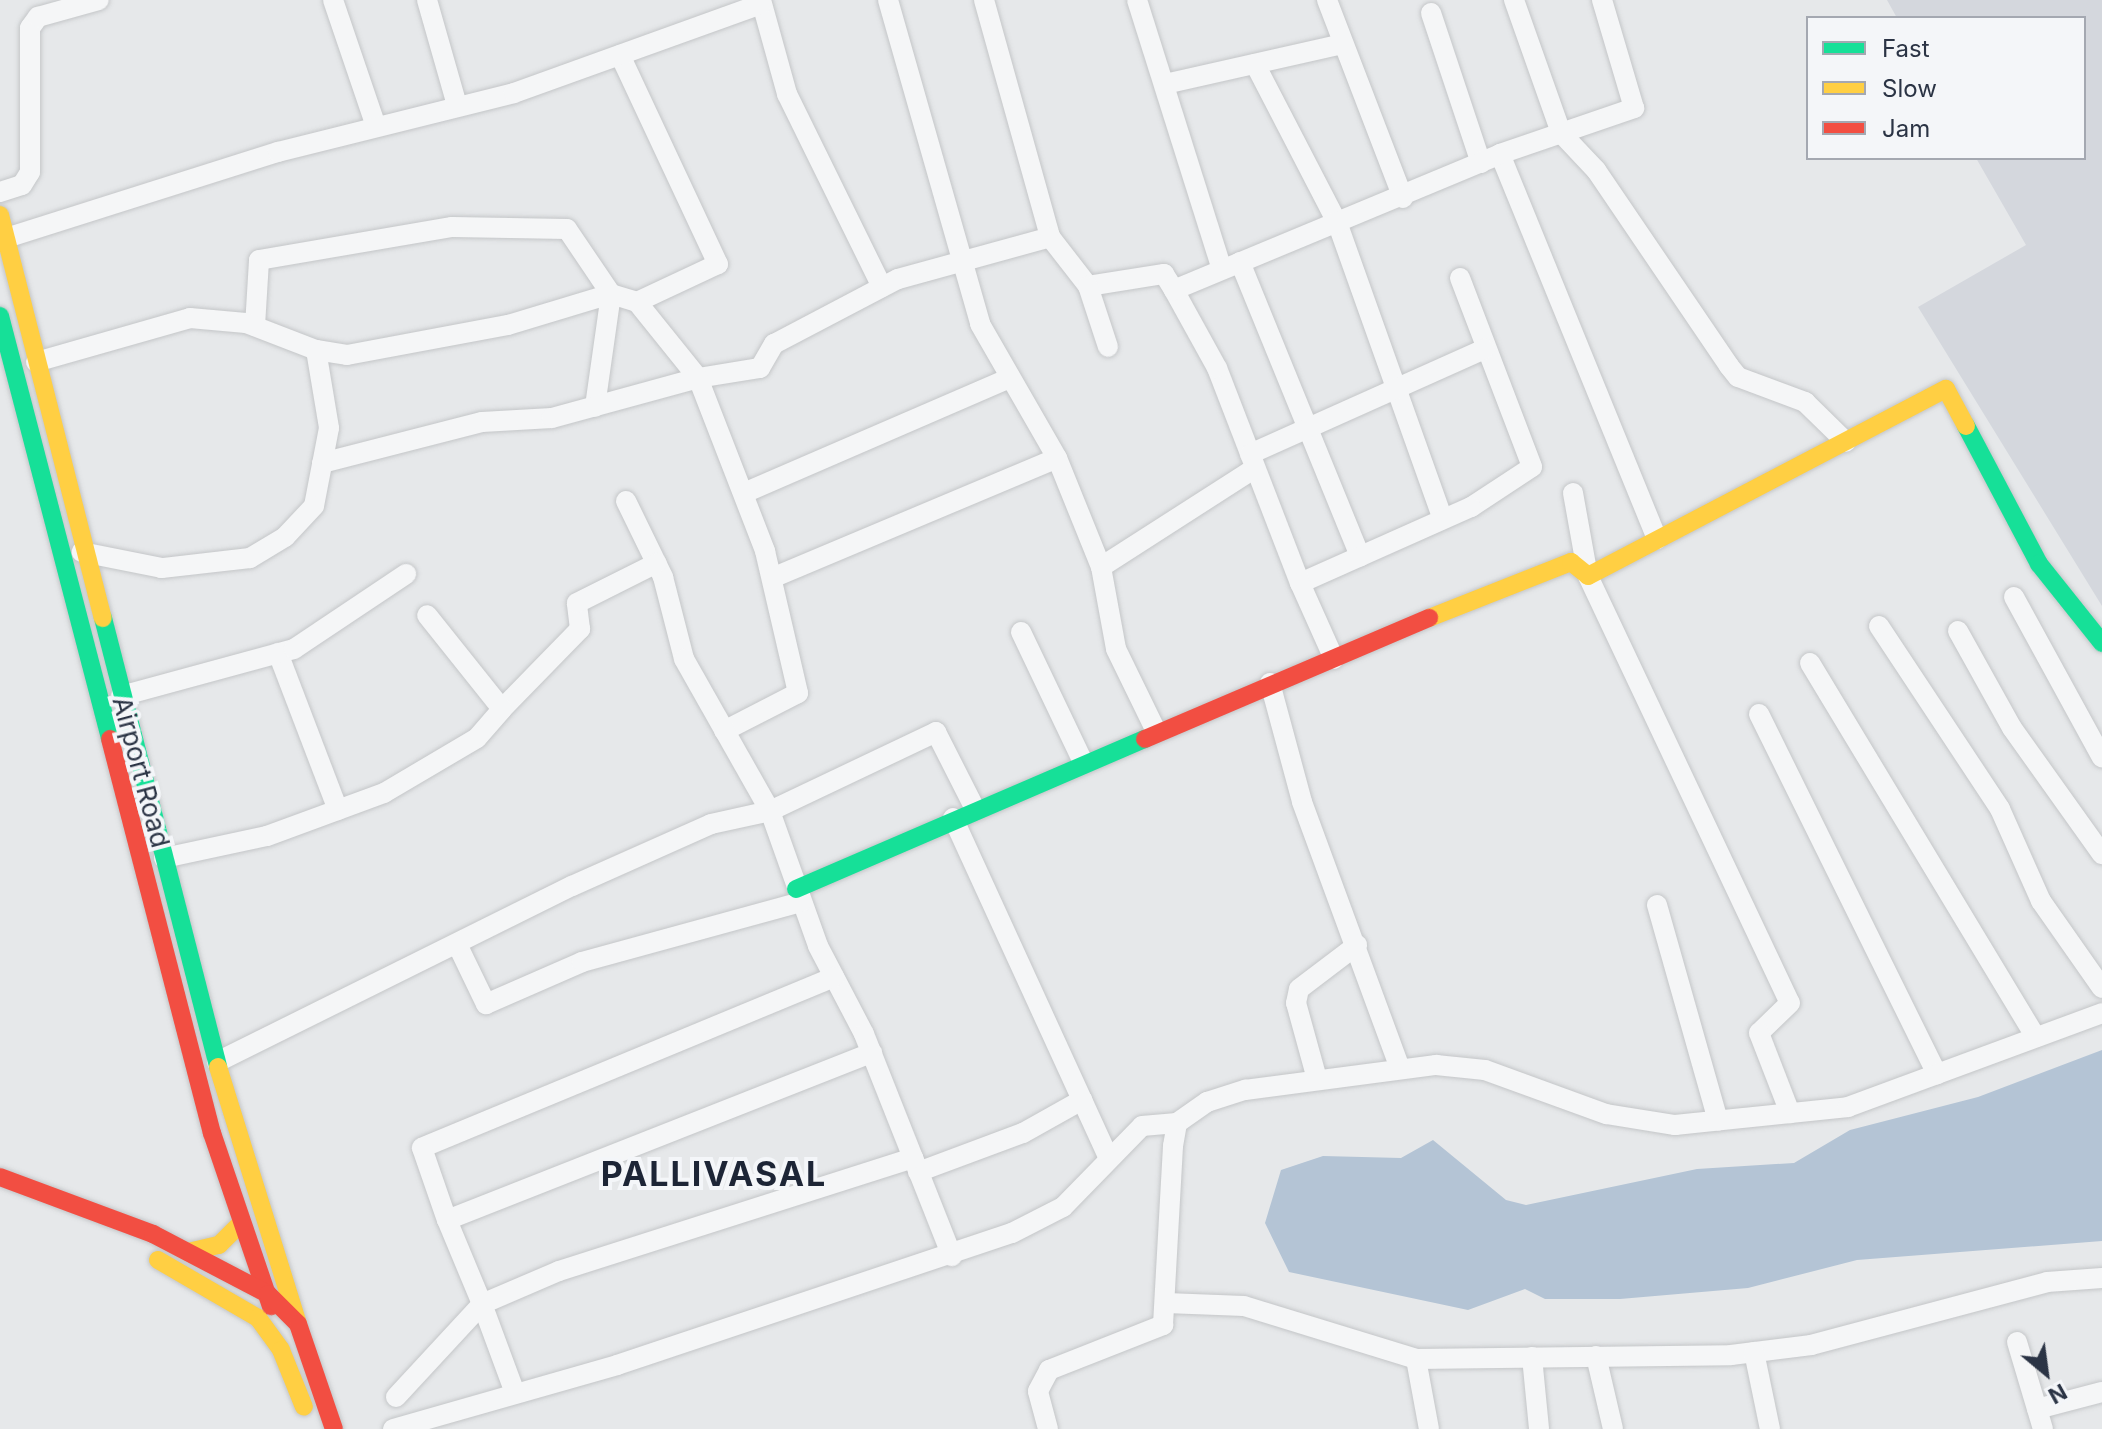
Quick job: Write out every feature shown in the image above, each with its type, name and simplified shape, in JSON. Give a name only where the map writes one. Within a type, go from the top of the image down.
[{"type":"main road","name":"Airport Road","points":[[0,215],[3,239],[82,552],[217,1062],[298,1324],[334,1429]]},
{"type":"main road","name":"Airport Road","points":[[0,316],[240,1224],[268,1294],[292,1371]]},
{"type":"main road","points":[[798,896],[953,818],[1155,729],[1571,562],[1588,576],[1946,389],[2039,564],[2102,643]]},
{"type":"main road","points":[[0,1177],[188,1252],[268,1294],[298,1324]]},
{"type":"main road","points":[[0,1200],[142,1251],[227,1298],[272,1334],[292,1371],[312,1429]]},
{"type":"main road","points":[[188,1252],[219,1245],[240,1224]]},
{"type":"street","points":[[0,192],[22,185],[30,172],[30,28],[38,17],[99,0]]},
{"type":"street","points":[[333,0],[376,126]]},
{"type":"street","points":[[427,0],[457,105]]},
{"type":"street","points":[[888,0],[980,324],[1008,379],[1057,458],[1101,567],[1116,649],[1155,729]]},
{"type":"street","points":[[984,0],[1050,237],[1088,286],[1108,347]]},
{"type":"street","points":[[1137,0],[1231,266],[1310,429],[1360,556]]},
{"type":"street","points":[[1327,0],[1403,198]]},
{"type":"street","points":[[1514,0],[1561,133],[1596,170],[1738,377],[1805,402],[1846,442]]},
{"type":"street","points":[[1174,290],[1403,198],[1491,158],[1634,108],[1602,0]]},
{"type":"street","points":[[3,239],[620,55],[761,2],[787,94],[882,287]]},
{"type":"street","points":[[1431,13],[1657,539]]},
{"type":"street","points":[[1165,84],[1343,44]]},
{"type":"street","points":[[620,55],[718,264],[637,302]]},
{"type":"street","points":[[1255,64],[1337,222],[1443,519]]},
{"type":"street","points":[[255,326],[259,260],[452,227],[567,229],[611,294],[595,407]]},
{"type":"street","points":[[322,463],[482,422],[595,407],[698,378],[760,368],[774,344],[882,287],[964,259],[1050,237]]},
{"type":"street","points":[[1088,286],[1164,274],[1217,368],[1300,583],[1334,659]]},
{"type":"street","points":[[1300,583],[1443,519],[1532,467],[1460,278]]},
{"type":"street","points":[[36,362],[190,318],[255,326],[316,350],[347,355],[508,325],[611,294],[637,302],[698,378],[744,493],[772,578],[798,693],[724,731]]},
{"type":"street","points":[[1101,567],[1252,461],[1310,429],[1485,349]]},
{"type":"street","points":[[82,552],[162,568],[250,558],[285,537],[314,506],[329,428],[316,350]]},
{"type":"street","points":[[744,493],[1008,379]]},
{"type":"street","points":[[772,578],[1057,458]]},
{"type":"street","points":[[1573,493],[1588,576],[1790,1003],[1759,1033],[1790,1113]]},
{"type":"street","points":[[626,501],[657,563],[684,659],[770,811],[798,896],[872,1053],[952,1256]]},
{"type":"street","points":[[164,858],[267,836],[338,810],[434,768],[502,709],[580,629],[577,603],[657,563]]},
{"type":"street","points":[[121,696],[278,653],[331,629],[406,574]]},
{"type":"street","points":[[2014,597],[2102,758]]},
{"type":"street","points":[[427,615],[502,709]]},
{"type":"street","points":[[1879,626],[2000,809],[2041,901],[2102,988]]},
{"type":"street","points":[[1958,631],[2012,728],[2102,854]]},
{"type":"street","points":[[1021,632],[1082,760]]},
{"type":"street","points":[[278,653],[338,810]]},
{"type":"street","points":[[1810,663],[2036,1037]]},
{"type":"street","points":[[1270,683],[1302,802],[1399,1066]]},
{"type":"street","points":[[1759,714],[1937,1074]]},
{"type":"street","points":[[217,1062],[711,824],[770,811],[936,732],[975,809]]},
{"type":"street","points":[[953,818],[1108,1157]]},
{"type":"street","points":[[457,944],[486,1004],[582,962],[798,896]]},
{"type":"street","points":[[1657,905],[1718,1121]]},
{"type":"street","points":[[1317,1079],[1296,1003],[1299,989],[1357,945]]},
{"type":"street","points":[[515,1393],[422,1148],[834,977]]},
{"type":"street","points":[[393,1429],[952,1256],[1063,1207],[1108,1157],[1142,1126],[1177,1123],[1207,1102],[1245,1090],[1399,1066],[1485,1070],[1606,1114],[1675,1125],[1848,1107],[2102,1013]]},
{"type":"street","points":[[447,1220],[872,1053]]},
{"type":"street","points":[[396,1397],[482,1304],[559,1271],[1023,1133],[1082,1100]]},
{"type":"street","points":[[1048,1429],[1038,1391],[1049,1370],[1150,1335],[1163,1325],[1167,1180],[1177,1123]]},
{"type":"street","points":[[1166,1303],[1244,1306],[1416,1359],[1754,1352],[1811,1345],[2047,1282],[2102,1278]]},
{"type":"street","points":[[2017,1342],[2040,1419],[2102,1392]]},
{"type":"street","points":[[1754,1352],[1770,1429]]},
{"type":"street","points":[[1596,1356],[1613,1429]]},
{"type":"street","points":[[1532,1357],[1539,1429]]},
{"type":"street","points":[[1416,1359],[1429,1429]]},
{"type":"shaded area","points":[[1887,0],[2102,0],[2102,606],[1918,307],[2026,245],[1977,160],[2086,160],[2086,16],[1896,16]]},
{"type":"water","points":[[2102,1050],[2102,1241],[1857,1260],[1748,1288],[1620,1299],[1545,1299],[1525,1289],[1468,1310],[1289,1272],[1265,1223],[1281,1170],[1323,1156],[1401,1158],[1433,1140],[1506,1200],[1526,1205],[1697,1169],[1794,1163],[1850,1130],[1978,1097]]},
{"type":"traffic: fast","points":[[0,316],[110,739]]},
{"type":"traffic: fast","points":[[1966,426],[2039,564],[2102,643]]},
{"type":"traffic: fast","points":[[103,618],[218,1067]]},
{"type":"traffic: fast","points":[[796,889],[1145,739]]},
{"type":"traffic: slow","points":[[0,215],[103,618]]},
{"type":"traffic: slow","points":[[1429,618],[1571,562],[1588,576],[1946,389],[1966,426]]},
{"type":"traffic: slow","points":[[218,1067],[298,1324]]},
{"type":"traffic: slow","points":[[188,1252],[219,1245],[240,1224]]},
{"type":"traffic: slow","points":[[158,1260],[258,1318],[281,1350],[304,1407]]},
{"type":"traffic: jam","points":[[1145,739],[1429,618]]},
{"type":"traffic: jam","points":[[110,739],[212,1133],[271,1306]]},
{"type":"traffic: jam","points":[[0,1177],[153,1234],[268,1294],[298,1324],[334,1429]]},
{"type":"district","name":"PALLIVASAL","points":[[714,1174]]}]
